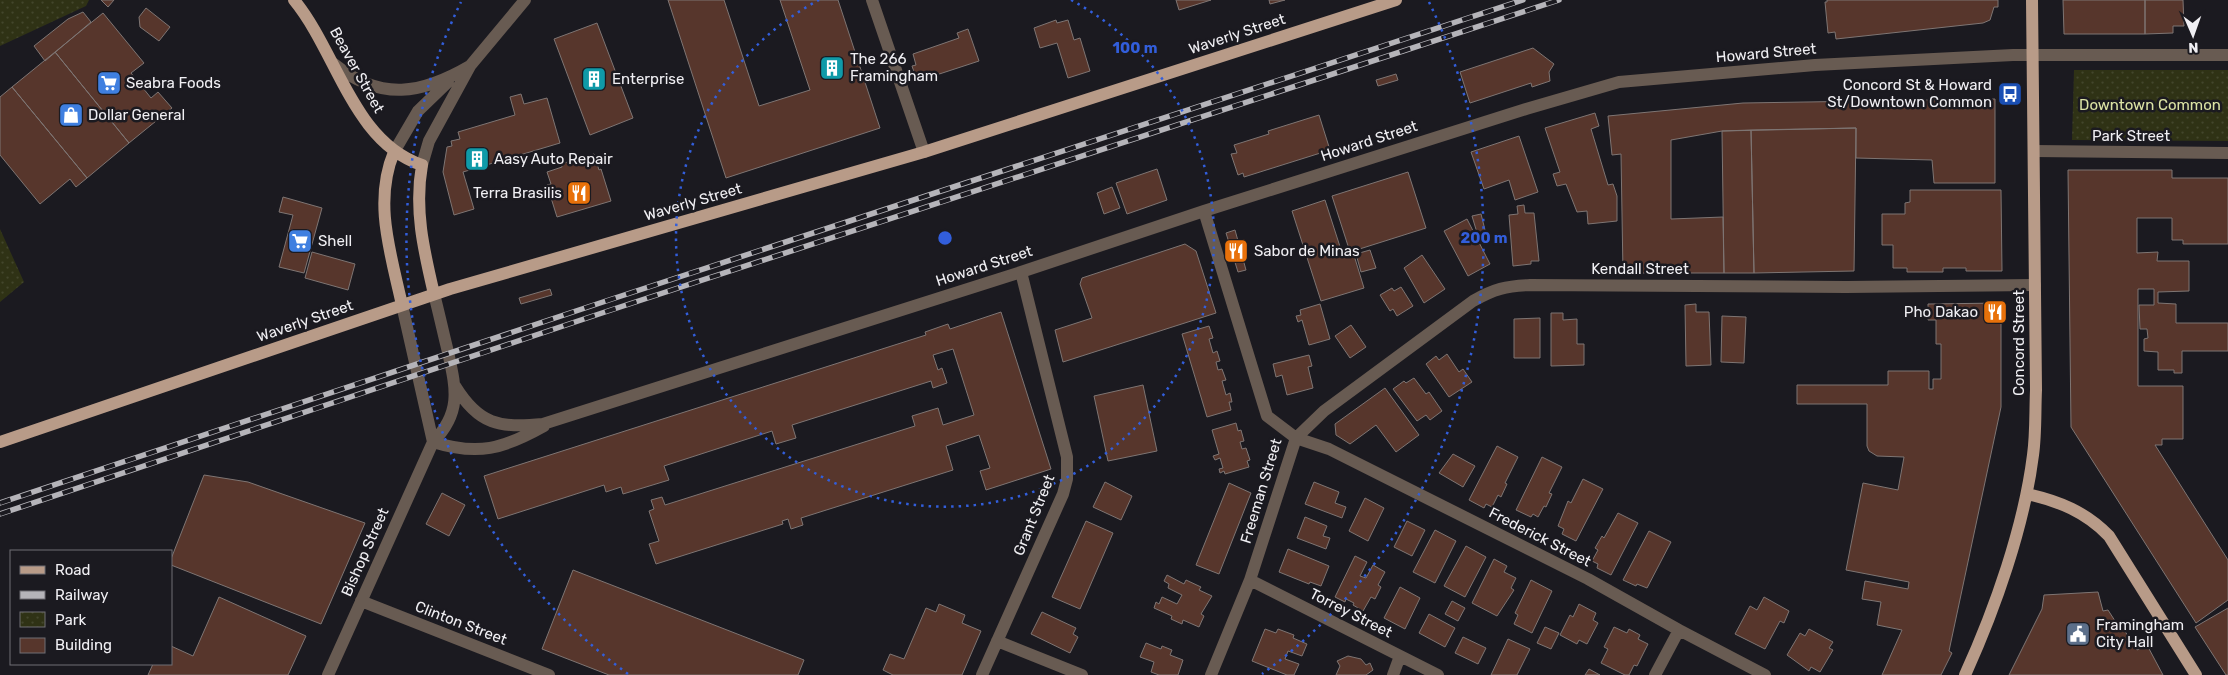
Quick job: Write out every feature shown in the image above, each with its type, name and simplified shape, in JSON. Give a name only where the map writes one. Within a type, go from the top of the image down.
[{"type":"main road","name":"Beaver Street","points":[[294,0],[316,29],[368,124],[394,152],[422,164]]},
{"type":"main road","name":"Waverly Street","points":[[0,442],[434,294],[924,152],[1396,0]]},
{"type":"main road","name":"Concord Street","points":[[1965,675],[1998,591],[2027,494],[2033,456],[2035,424],[2035,285],[2032,0]]},
{"type":"main road","points":[[394,152],[386,175],[384,212],[402,305]]},
{"type":"main road","points":[[422,164],[418,184],[419,218],[434,294]]},
{"type":"main road","points":[[2027,494],[2069,506],[2091,519],[2103,530],[2196,675]]},
{"type":"street","points":[[422,164],[429,142],[470,66],[525,0]]},
{"type":"street","points":[[872,0],[924,152]]},
{"type":"street","name":"Howard Street","points":[[455,386],[472,410],[493,423],[521,426],[550,422],[1021,272],[1204,211],[1535,106],[1619,82],[1816,65],[2033,54],[2228,55]]},
{"type":"street","points":[[334,64],[351,76],[370,85],[387,90],[403,91],[432,85],[470,66]]},
{"type":"street","points":[[394,152],[418,111],[441,88],[470,66]]},
{"type":"street","name":"Park Street","points":[[2034,151],[2228,153]]},
{"type":"street","name":"Freeman Street","points":[[1204,211],[1267,416],[1296,438],[1250,580],[1211,675]]},
{"type":"street","name":"Grant Street","points":[[982,675],[1063,494],[1068,471],[1064,447],[1021,272]]},
{"type":"street","name":"Kendall Street","points":[[1296,438],[1324,411],[1473,301],[1490,291],[1507,286],[1846,287],[2035,285]]},
{"type":"street","name":"Bishop Street","points":[[328,675],[433,442],[450,418],[455,403],[455,386],[434,294]]},
{"type":"street","points":[[402,305],[433,442]]},
{"type":"street","name":"Howard Street","points":[[433,442],[462,449],[486,450],[512,442],[550,422]]},
{"type":"street","name":"Frederick Street","points":[[1296,438],[1329,449],[1579,574],[1765,675]]},
{"type":"street","name":"Torrey Street","points":[[1250,580],[1438,675]]},
{"type":"street","name":"Clinton Street","points":[[361,601],[549,675]]},
{"type":"street","points":[[1655,675],[1679,630]]},
{"type":"street","points":[[997,641],[1082,675]]},
{"type":"street","points":[[1392,675],[1400,656]]},
{"type":"green space","points":[[0,0],[89,0],[86,6],[0,46]]},
{"type":"green space","name":"Downtown Common","points":[[2074,70],[2228,70],[2228,141],[2072,140]]},
{"type":"green space","points":[[0,229],[24,282],[0,302]]},
{"type":"building","points":[[101,0],[114,0],[108,7]]},
{"type":"building","name":"The 266 Framingham","points":[[668,0],[724,0],[759,106],[810,90],[780,0],[838,0],[880,128],[726,178]]},
{"type":"building","points":[[1176,0],[1211,0],[1179,10]]},
{"type":"building","points":[[1269,0],[1285,0],[1270,4]]},
{"type":"building","points":[[1827,0],[1998,0],[1998,7],[1994,7],[1990,20],[1983,23],[1836,39],[1835,32],[1828,33],[1825,2]]},
{"type":"building","points":[[2063,0],[2145,0],[2145,34],[2064,34]]},
{"type":"building","points":[[2145,0],[2183,0],[2184,26],[2173,26],[2173,33],[2145,34]]},
{"type":"building","points":[[146,8],[170,27],[159,41],[140,27],[139,17]]},
{"type":"building","points":[[83,12],[91,22],[45,61],[34,46],[68,19]]},
{"type":"building","name":"Seabra Foods","points":[[103,13],[144,63],[131,73],[151,98],[158,92],[172,108],[129,143],[55,52]]},
{"type":"building","points":[[1056,20],[1057,23],[1068,20],[1074,40],[1080,38],[1090,71],[1068,78],[1057,43],[1040,48],[1034,28]]},
{"type":"building","name":"Enterprise","points":[[597,23],[633,118],[590,135],[554,39]]},
{"type":"building","points":[[968,29],[979,61],[921,80],[920,77],[916,78],[912,66],[916,65],[913,54],[959,38],[957,33]]},
{"type":"building","points":[[1533,48],[1554,64],[1549,72],[1550,81],[1532,87],[1531,83],[1470,103],[1460,72]]},
{"type":"building","name":"Dollar General","points":[[55,52],[129,143],[87,178],[12,87]]},
{"type":"building","points":[[1396,74],[1398,80],[1378,86],[1376,80]]},
{"type":"building","points":[[12,87],[87,178],[76,187],[70,179],[40,204],[0,155],[0,97]]},
{"type":"building","name":"Aasy Auto Repair","points":[[521,94],[524,104],[547,98],[560,143],[463,172],[474,209],[454,215],[443,172],[447,147],[452,146],[451,141],[460,139],[458,132],[515,115],[510,97]]},
{"type":"building","points":[[1995,99],[1995,183],[1934,183],[1932,160],[1856,158],[1856,128],[1722,131],[1671,140],[1671,219],[1723,217],[1724,273],[1623,273],[1621,154],[1612,155],[1608,116],[1743,103]]},
{"type":"building","points":[[1595,113],[1599,126],[1591,129],[1608,185],[1613,184],[1617,196],[1617,221],[1588,224],[1587,211],[1577,212],[1566,184],[1557,186],[1553,174],[1560,172],[1545,128]]},
{"type":"building","points":[[1319,115],[1330,150],[1244,177],[1243,173],[1238,175],[1231,154],[1237,153],[1234,145],[1269,134],[1268,131]]},
{"type":"building","points":[[1856,128],[1854,271],[1754,273],[1751,130]]},
{"type":"building","points":[[1751,130],[1754,273],[1724,273],[1722,131]]},
{"type":"building","points":[[1519,136],[1538,192],[1515,200],[1509,180],[1484,189],[1471,152]]},
{"type":"building","name":"Terra Brasilis","points":[[594,154],[611,201],[557,217],[547,185],[551,184],[547,172],[562,167],[561,164]]},
{"type":"building","points":[[1157,169],[1167,200],[1127,214],[1116,183]]},
{"type":"building","points":[[2068,170],[2172,170],[2172,178],[2228,178],[2228,244],[2183,244],[2183,240],[2172,240],[2172,218],[2137,218],[2137,253],[2158,252],[2157,261],[2189,261],[2189,291],[2158,292],[2158,303],[2176,304],[2176,323],[2228,323],[2228,351],[2182,351],[2182,373],[2174,373],[2174,370],[2158,370],[2158,352],[2144,351],[2144,339],[2148,338],[2147,329],[2140,329],[2139,305],[2154,305],[2154,289],[2138,289],[2138,386],[2183,386],[2183,439],[2162,439],[2162,445],[2155,445],[2228,560],[2228,600],[2196,623],[2071,427]]},
{"type":"building","points":[[1408,172],[1426,228],[1350,252],[1332,196]]},
{"type":"building","points":[[1112,187],[1120,208],[1104,214],[1097,193]]},
{"type":"building","points":[[1910,190],[2001,190],[2002,271],[1966,271],[1966,268],[1943,268],[1943,272],[1907,272],[1907,268],[1893,268],[1893,245],[1882,245],[1882,214],[1905,214],[1905,203],[1910,202]]},
{"type":"building","name":"Shell","points":[[283,197],[322,208],[304,273],[279,267],[293,215],[279,212]]},
{"type":"building","points":[[1325,200],[1343,256],[1353,252],[1364,288],[1321,301],[1292,211]]},
{"type":"building","points":[[1524,205],[1525,213],[1534,213],[1539,261],[1531,261],[1531,264],[1513,266],[1509,215],[1518,214],[1517,206]]},
{"type":"building","points":[[1481,214],[1486,234],[1478,236],[1472,216]]},
{"type":"building","points":[[1467,219],[1490,264],[1468,276],[1444,231]]},
{"type":"building","points":[[1235,230],[1246,270],[1238,272],[1226,233]]},
{"type":"building","points":[[1185,244],[1196,251],[1216,313],[1063,362],[1055,330],[1092,318],[1080,284],[1082,278]]},
{"type":"building","points":[[1370,250],[1376,268],[1361,272],[1356,254]]},
{"type":"building","name":"Shell","points":[[312,252],[355,264],[348,290],[305,278]]},
{"type":"building","points":[[1422,255],[1445,289],[1424,303],[1404,268]]},
{"type":"building","points":[[1401,287],[1413,306],[1397,316],[1393,309],[1390,311],[1380,295],[1392,288],[1394,291]]},
{"type":"building","points":[[550,289],[552,295],[521,304],[519,298]]},
{"type":"building","points":[[2001,303],[2001,407],[1949,651],[1952,653],[1941,675],[1882,675],[1902,630],[1877,625],[1881,602],[1862,599],[1865,581],[1908,589],[1909,582],[1846,570],[1863,483],[1898,490],[1904,457],[1877,456],[1869,451],[1867,446],[1867,404],[1797,404],[1797,385],[1888,385],[1888,371],[1929,371],[1929,389],[1933,389],[1933,379],[1941,379],[1941,344],[1936,344],[1936,320],[1928,320],[1928,304]]},
{"type":"building","points":[[1320,304],[1330,339],[1309,345],[1302,320],[1298,322],[1296,316],[1301,315],[1300,310]]},
{"type":"building","points":[[1696,304],[1696,312],[1709,312],[1711,365],[1686,366],[1685,305]]},
{"type":"building","points":[[1001,312],[1051,469],[986,490],[980,471],[990,468],[979,435],[946,446],[953,470],[801,518],[803,525],[791,529],[788,519],[782,521],[783,524],[656,564],[649,544],[659,541],[649,511],[654,509],[651,500],[662,497],[665,505],[915,426],[912,416],[938,408],[943,425],[974,415],[953,349],[933,355],[938,370],[942,368],[947,383],[933,388],[931,381],[792,425],[796,438],[776,444],[772,431],[664,466],[669,480],[623,494],[621,487],[606,492],[604,485],[498,519],[484,476],[926,335],[925,332],[948,324],[950,329]]},
{"type":"building","points":[[1551,313],[1563,313],[1563,320],[1577,319],[1577,344],[1584,344],[1584,365],[1551,366]]},
{"type":"building","points":[[1722,316],[1746,317],[1744,363],[1721,362]]},
{"type":"building","points":[[1540,318],[1540,358],[1514,358],[1514,319]]},
{"type":"building","points":[[1351,325],[1366,347],[1350,358],[1335,336]]},
{"type":"building","points":[[1209,326],[1213,338],[1209,339],[1213,353],[1217,351],[1220,361],[1216,362],[1218,370],[1222,369],[1226,380],[1222,381],[1226,395],[1230,393],[1232,402],[1229,402],[1231,410],[1207,417],[1182,334]]},
{"type":"building","points":[[1447,354],[1459,372],[1463,369],[1472,382],[1449,397],[1426,364],[1436,356],[1439,360]]},
{"type":"building","points":[[1309,355],[1312,366],[1308,367],[1313,388],[1287,395],[1282,375],[1276,377],[1273,364]]},
{"type":"building","points":[[1414,378],[1426,394],[1429,392],[1442,411],[1430,420],[1426,415],[1417,421],[1393,389],[1404,381],[1406,383]]},
{"type":"building","points":[[1143,385],[1157,451],[1108,461],[1094,396]]},
{"type":"building","points":[[1385,388],[1419,435],[1396,452],[1376,425],[1350,444],[1336,435],[1335,424]]},
{"type":"building","points":[[1236,423],[1238,431],[1241,430],[1244,441],[1240,442],[1242,449],[1246,448],[1250,460],[1247,461],[1249,467],[1225,474],[1224,471],[1220,473],[1219,469],[1223,468],[1220,458],[1215,460],[1213,456],[1219,454],[1212,430]]},
{"type":"building","points":[[1497,446],[1518,457],[1505,483],[1507,484],[1501,497],[1498,495],[1492,507],[1486,504],[1484,508],[1469,500]]},
{"type":"building","points":[[1453,454],[1475,466],[1463,487],[1439,473]]},
{"type":"building","points":[[1542,457],[1562,467],[1549,493],[1552,494],[1546,507],[1544,506],[1538,517],[1533,514],[1531,517],[1516,510]]},
{"type":"building","points":[[204,475],[248,482],[365,523],[321,624],[172,565],[172,556]]},
{"type":"building","points":[[1583,479],[1603,489],[1576,541],[1562,534],[1564,529],[1558,526],[1568,501],[1571,503]]},
{"type":"building","points":[[1105,482],[1132,496],[1121,520],[1093,507]]},
{"type":"building","points":[[1314,482],[1339,492],[1335,503],[1346,507],[1342,518],[1305,504]]},
{"type":"building","points":[[1229,483],[1251,493],[1219,574],[1196,565]]},
{"type":"building","points":[[442,493],[465,505],[449,536],[426,524]]},
{"type":"building","points":[[1365,498],[1384,508],[1368,541],[1349,531]]},
{"type":"building","points":[[1618,513],[1638,523],[1611,575],[1597,568],[1598,564],[1592,561],[1598,550],[1595,548],[1602,536],[1604,538]]},
{"type":"building","points":[[1305,517],[1327,526],[1323,536],[1330,538],[1326,549],[1297,538]]},
{"type":"building","points":[[1086,521],[1113,533],[1080,609],[1052,597]]},
{"type":"building","points":[[1407,521],[1425,530],[1412,556],[1394,547]]},
{"type":"building","points":[[1435,530],[1456,541],[1435,583],[1413,572]]},
{"type":"building","points":[[1649,531],[1671,542],[1647,588],[1637,584],[1636,586],[1623,580]]},
{"type":"building","points":[[1466,546],[1486,557],[1465,597],[1444,586]]},
{"type":"building","points":[[1288,549],[1329,566],[1321,586],[1310,582],[1309,584],[1279,572]]},
{"type":"building","points":[[1355,556],[1367,562],[1360,576],[1366,578],[1373,565],[1385,572],[1378,585],[1381,587],[1375,599],[1371,597],[1363,611],[1346,599],[1345,602],[1335,597]]},
{"type":"building","points":[[1494,559],[1507,566],[1504,572],[1516,578],[1511,588],[1514,590],[1497,616],[1472,603]]},
{"type":"building","points":[[573,570],[804,660],[798,675],[609,675],[542,649]]},
{"type":"building","points":[[1167,575],[1184,584],[1186,580],[1201,587],[1199,590],[1212,596],[1201,614],[1204,616],[1199,627],[1183,620],[1182,624],[1171,619],[1172,616],[1154,608],[1156,602],[1159,604],[1162,597],[1177,604],[1182,595],[1168,588],[1169,584],[1164,581]]},
{"type":"building","points":[[1531,580],[1552,591],[1532,633],[1514,624],[1518,615],[1515,613]]},
{"type":"building","points":[[1400,587],[1420,598],[1405,629],[1384,618]]},
{"type":"building","name":"Framingham City Hall","points":[[2098,592],[2103,611],[2108,610],[2117,624],[2119,622],[2137,650],[2147,645],[2163,675],[2009,675],[2042,609],[2044,595]]},
{"type":"building","points":[[219,597],[306,636],[288,675],[148,675],[153,665],[172,665],[172,646],[193,656]]},
{"type":"building","points":[[1764,597],[1789,611],[1784,623],[1780,621],[1765,649],[1735,634],[1750,606],[1757,610]]},
{"type":"building","points":[[1452,601],[1465,608],[1458,621],[1445,614]]},
{"type":"building","points":[[939,604],[965,615],[962,623],[981,631],[962,675],[893,675],[883,670],[890,654],[904,659],[926,608],[936,612]]},
{"type":"building","points":[[1579,604],[1596,613],[1593,620],[1598,623],[1587,644],[1579,640],[1577,644],[1560,635],[1570,615],[1573,617]]},
{"type":"building","points":[[2228,608],[2228,675],[2226,675],[2195,627]]},
{"type":"building","points":[[1042,612],[1076,628],[1073,634],[1078,637],[1070,653],[1031,634]]},
{"type":"building","points":[[1429,614],[1455,628],[1445,647],[1419,633]]},
{"type":"building","points":[[1545,627],[1559,633],[1551,649],[1537,643]]},
{"type":"building","points":[[1614,627],[1627,633],[1629,629],[1640,635],[1638,639],[1648,644],[1637,666],[1634,665],[1629,675],[1625,675],[1601,663],[1608,649],[1604,647]]},
{"type":"building","points":[[1265,629],[1276,633],[1278,629],[1294,635],[1293,638],[1307,644],[1302,656],[1288,651],[1285,659],[1299,664],[1294,675],[1287,675],[1252,661]]},
{"type":"building","points":[[1809,629],[1833,642],[1829,648],[1833,650],[1820,672],[1811,667],[1809,671],[1787,655],[1800,633],[1805,636]]},
{"type":"building","points":[[1463,637],[1486,648],[1478,664],[1455,653]]},
{"type":"building","points":[[1508,639],[1530,649],[1517,675],[1491,675]]},
{"type":"building","points":[[1146,643],[1161,649],[1162,646],[1172,650],[1170,655],[1183,660],[1178,675],[1159,675],[1151,672],[1154,662],[1140,657]]},
{"type":"building","points":[[1348,656],[1361,659],[1366,665],[1370,663],[1373,670],[1366,675],[1336,675],[1340,666],[1337,661]]},
{"type":"building","points":[[1589,669],[1600,675],[1585,675]]},
{"type":"railway","points":[[0,503],[612,299],[1523,0]]},
{"type":"railway","points":[[0,514],[614,309],[1559,0]]},
{"type":"place","name":"The 266 Framingham","points":[[832,68]]},
{"type":"place","name":"Enterprise","points":[[594,79]]},
{"type":"place","name":"Seabra Foods","points":[[109,83]]},
{"type":"place","name":"Concord St & Howard St/Downtown Common","points":[[2010,94]]},
{"type":"place","name":"Dollar General","points":[[71,115]]},
{"type":"place","name":"Aasy Auto Repair","points":[[477,159]]},
{"type":"place","name":"Terra Brasilis","points":[[579,193]]},
{"type":"place","name":"Shell","points":[[300,241]]},
{"type":"place","name":"Sabor de Minas","points":[[1236,251]]},
{"type":"place","name":"Pho Dakao","points":[[1995,312]]},
{"type":"place","name":"Framingham City Hall","points":[[2078,634]]}]
